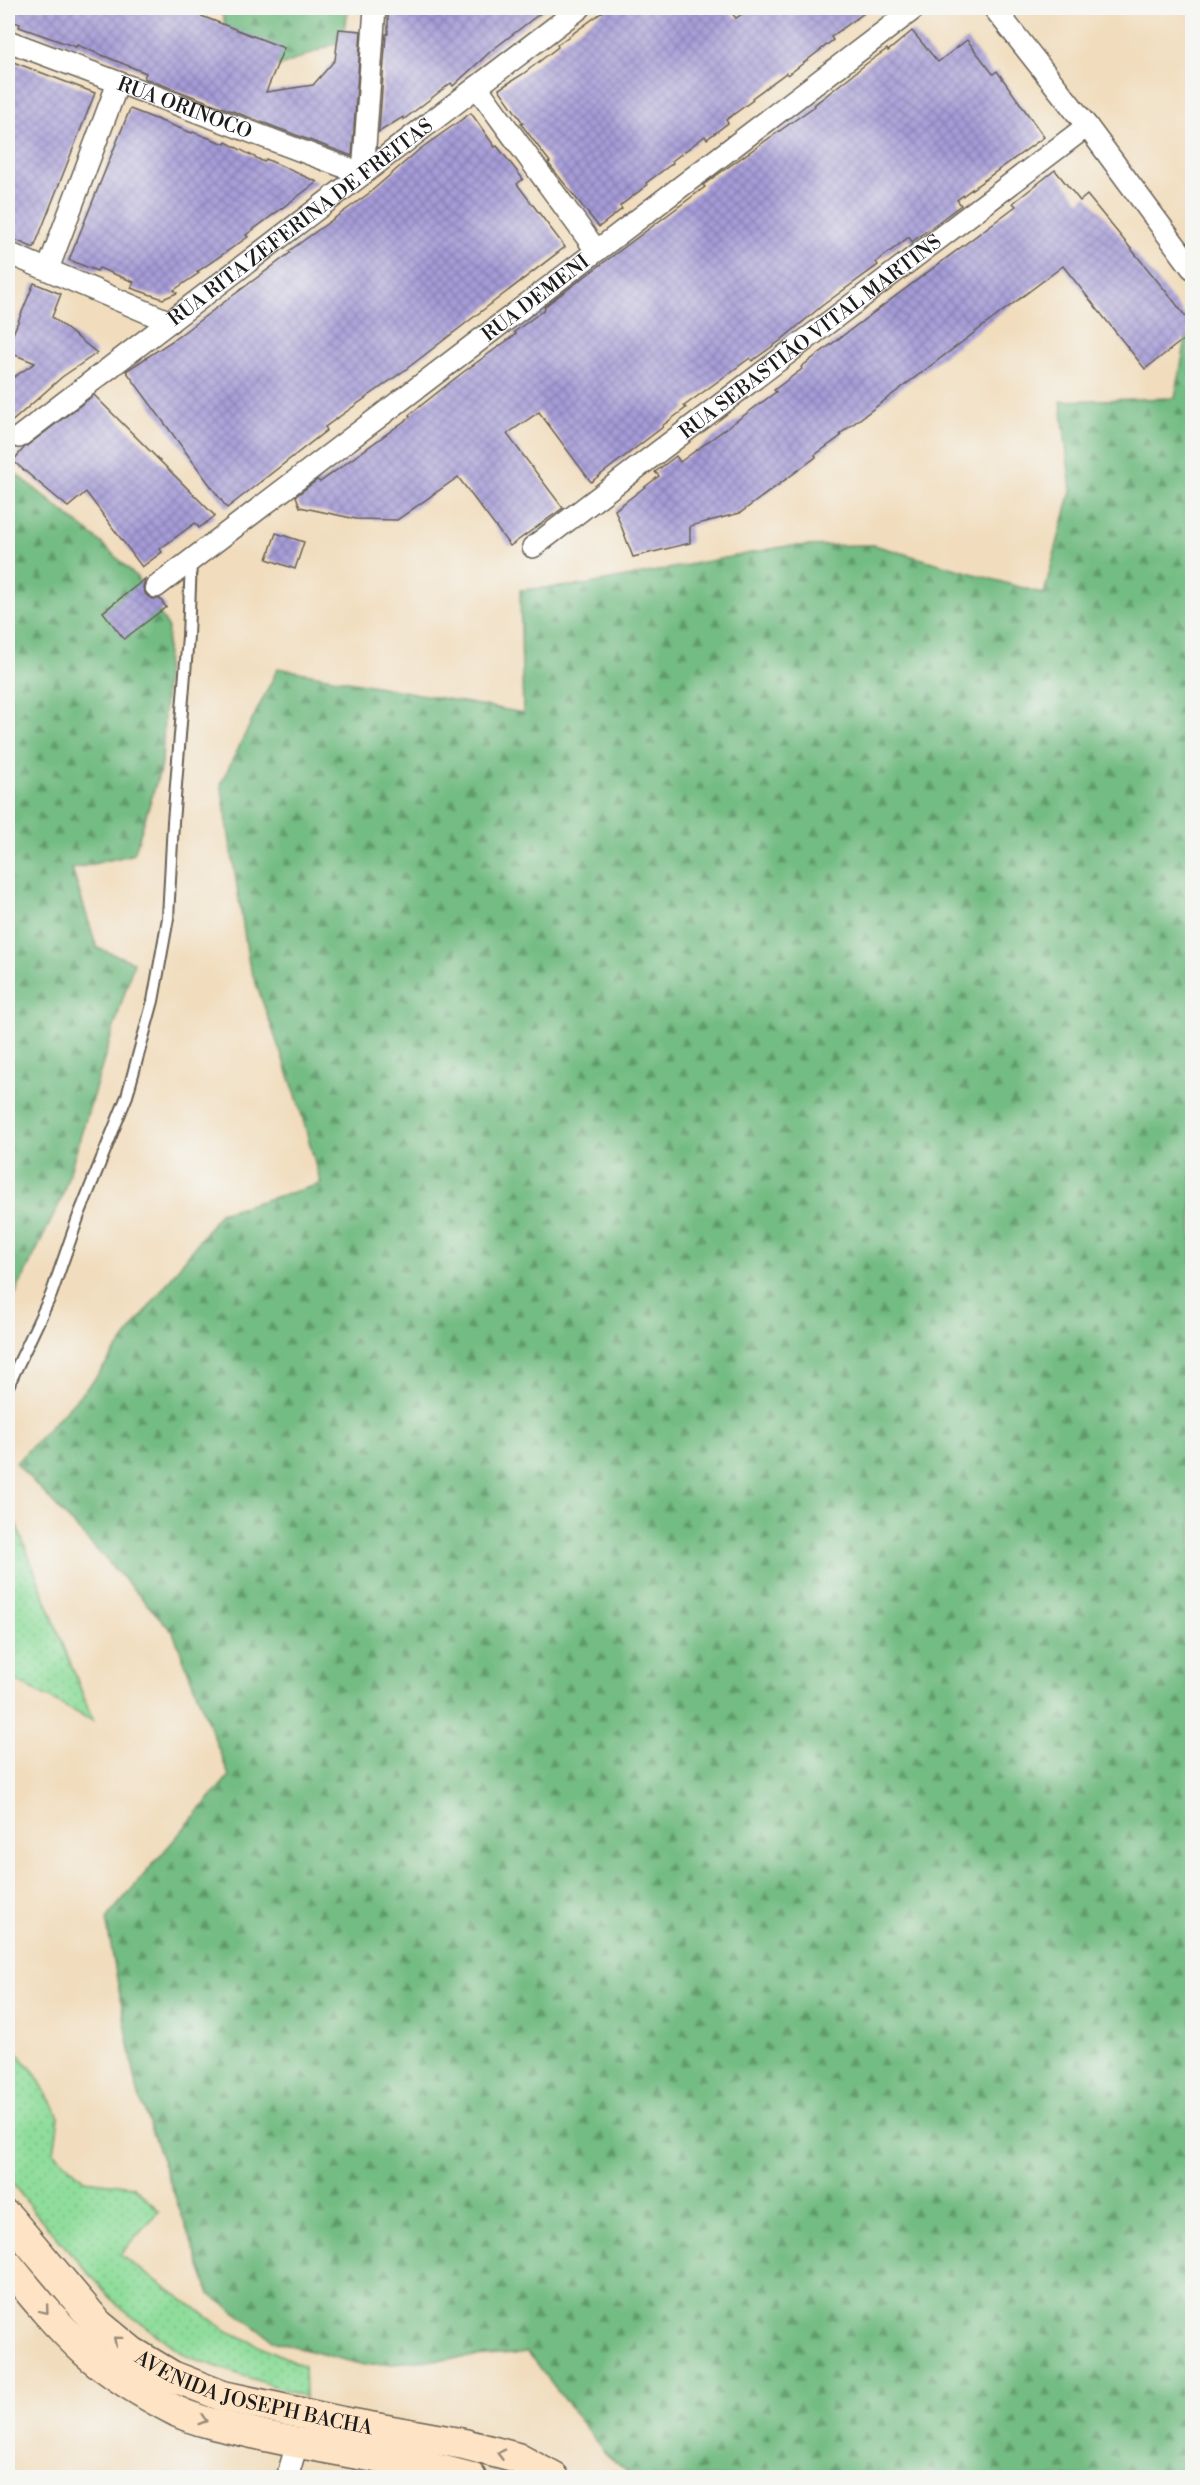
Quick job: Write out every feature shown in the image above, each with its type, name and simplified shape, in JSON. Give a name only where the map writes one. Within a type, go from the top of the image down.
[{"type":"main road","name":"AVENIDA JOSEPH BACHA","points":[[8,2217],[98,2324],[132,2352],[172,2376],[223,2396],[342,2422],[464,2444],[517,2458],[554,2478]]},
{"type":"main road","name":"AVENIDA JOSEPH BACHA","points":[[8,2265],[51,2317],[88,2354],[137,2389],[180,2413],[233,2429],[297,2444],[444,2470],[471,2478]]},
{"type":"street","points":[[363,174],[375,8]]},
{"type":"street","name":"RUA RITA ZEFERINA DE FREITAS","points":[[13,440],[580,8]]},
{"type":"street","name":"RUA DEMENI","points":[[156,587],[915,8]]},
{"type":"street","points":[[994,8],[1087,126],[1192,268]]},
{"type":"street","name":"RUA ORINOCO","points":[[8,41],[363,174]]},
{"type":"street","points":[[48,269],[118,83]]},
{"type":"street","points":[[477,87],[596,250]]},
{"type":"street","name":"RUA SEBASTIÃO VITAL MARTINS","points":[[533,547],[1087,126]]},
{"type":"street","points":[[8,253],[170,322]]},
{"type":"street","points":[[286,2478],[297,2444]]},
{"type":"lane","points":[[8,1386],[51,1295],[79,1215],[127,1096],[153,1001],[168,918],[191,561]]},
{"type":"green space","points":[[216,8],[349,8],[341,41],[281,66],[261,63],[235,51],[221,12]]},
{"type":"green space","points":[[1192,320],[1192,2477],[633,2477],[605,2453],[528,2353],[364,2365],[276,2342],[210,2294],[138,2093],[106,1919],[229,1776],[173,1632],[16,1463],[93,1381],[220,1213],[321,1184],[297,1098],[249,964],[221,783],[278,668],[523,713],[520,590],[584,585],[787,546],[874,545],[1044,594],[1071,491],[1061,401],[1175,398],[1189,323]]},
{"type":"green space","points":[[8,467],[98,540],[137,577],[168,627],[162,764],[134,854],[72,869],[97,948],[134,962],[61,1200],[8,1309]]},
{"type":"green space","points":[[8,1503],[93,1721],[8,1677]]},
{"type":"green space","points":[[8,2043],[35,2073],[59,2117],[54,2152],[84,2180],[133,2186],[159,2211],[120,2255],[226,2330],[304,2366],[305,2397],[186,2356],[119,2307],[38,2216],[8,2178]]},
{"type":"building","points":[[8,8],[181,8],[284,48],[266,92],[313,85],[335,60],[339,29],[361,31],[352,156],[144,78],[146,73],[77,45],[76,47],[19,27],[20,24],[8,20]]},
{"type":"building","points":[[388,8],[547,8],[491,51],[453,86],[451,83],[403,120],[403,117],[379,132],[386,34],[388,34]]},
{"type":"building","points":[[608,8],[727,8],[736,18],[751,8],[871,8],[831,37],[833,40],[788,75],[786,73],[752,98],[753,100],[726,120],[728,123],[707,139],[705,136],[672,161],[673,163],[646,183],[647,185],[620,206],[622,209],[599,227],[548,163],[550,162],[521,124],[523,123],[499,89],[523,74],[558,47],[557,45]]},
{"type":"building","points":[[912,31],[938,62],[967,40],[993,74],[997,71],[1044,137],[957,200],[961,205],[912,242],[909,237],[876,262],[878,265],[823,305],[780,341],[752,361],[750,358],[684,406],[686,408],[663,427],[591,482],[539,412],[507,434],[563,508],[510,546],[458,477],[397,520],[356,519],[300,507],[296,496],[317,480],[320,482],[410,417],[409,415],[462,373],[516,334],[514,332],[545,309],[544,307],[705,187],[703,185],[815,106],[866,64],[887,49],[888,51]]},
{"type":"building","points":[[8,60],[95,93],[34,248],[8,237]]},
{"type":"building","points":[[130,109],[192,133],[225,144],[226,142],[264,162],[266,159],[317,182],[246,235],[248,237],[174,290],[177,293],[163,299],[131,288],[134,282],[99,268],[97,271],[69,260]]},
{"type":"building","points":[[471,113],[495,147],[497,146],[523,179],[517,184],[565,247],[405,370],[325,427],[327,430],[227,508],[126,371],[172,341],[290,253],[289,251],[368,194],[420,149]]},
{"type":"building","points":[[1055,170],[1080,201],[1087,195],[1173,300],[1192,325],[1192,333],[1145,369],[1063,266],[840,434],[841,436],[815,455],[816,457],[740,513],[690,526],[690,543],[633,557],[615,510],[659,476],[655,472],[676,456],[680,462],[776,392],[774,390],[802,369],[801,367],[1016,206],[1013,203]]},
{"type":"building","points":[[34,283],[61,294],[52,317],[97,353],[62,377],[8,425],[8,381],[35,363],[8,352],[8,346]]},
{"type":"building","points":[[94,395],[215,516],[199,528],[195,523],[160,549],[162,552],[142,567],[86,492],[68,507],[13,461],[24,448]]},
{"type":"building","points":[[276,533],[304,542],[295,569],[267,559]]},
{"type":"building","points":[[145,579],[143,588],[146,595],[152,599],[160,599],[166,607],[124,639],[103,612]]}]
